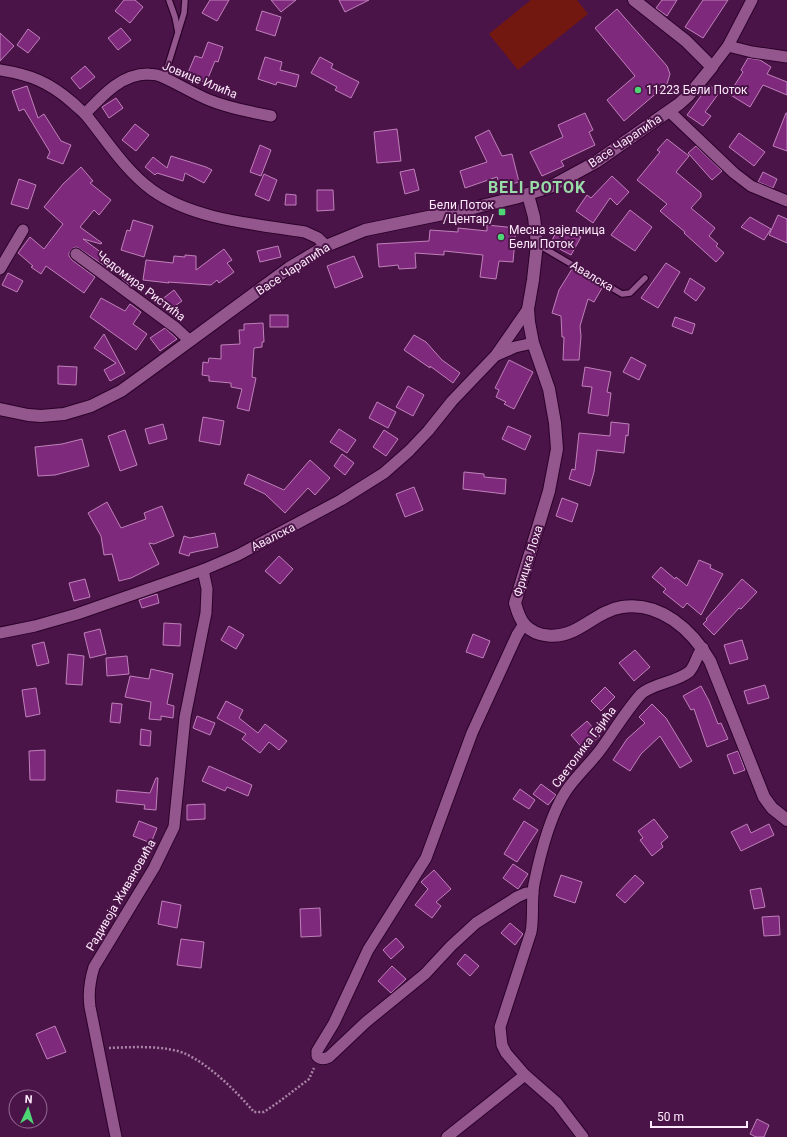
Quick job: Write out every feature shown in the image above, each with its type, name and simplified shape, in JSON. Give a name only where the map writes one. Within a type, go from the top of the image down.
[{"type":"street","points":[[634,0],[686,41],[712,67]]},
{"type":"street","name":"Васе Чарапића","points":[[0,409],[41,416],[64,414],[96,404],[121,390],[159,364],[289,268],[326,246],[365,230],[528,195],[550,187],[596,162],[669,111],[689,95],[728,46],[752,0]]},
{"type":"street","points":[[728,46],[752,52],[787,57]]},
{"type":"street","points":[[0,70],[31,76],[43,81],[67,98],[85,114],[130,172],[153,190],[169,200],[188,209],[207,215],[312,234],[326,246]]},
{"type":"street","name":"Јовице Илића","points":[[85,114],[100,98],[117,84],[128,78],[145,74],[158,75],[209,100],[229,107],[271,116]]},
{"type":"street","points":[[669,111],[738,177],[761,191],[787,201]]},
{"type":"street","name":"Авалска","points":[[496,355],[515,346],[533,343],[528,309],[537,244],[534,217],[528,195]]},
{"type":"street","points":[[0,269],[23,230]]},
{"type":"street","name":"Чедомира Ристића","points":[[76,254],[176,328],[190,341]]},
{"type":"street","name":"Авалска","points":[[0,633],[35,626],[77,614],[203,570],[238,555],[341,500],[384,473],[409,451],[428,431],[452,401],[496,355],[528,309]]},
{"type":"street","name":"Фрицка Лоха","points":[[524,624],[515,603],[549,491],[557,449],[555,423],[548,385],[533,343]]},
{"type":"street","name":"Радивоја Живановића","points":[[116,1137],[89,999],[91,977],[94,967],[154,868],[174,827],[184,723],[206,613],[207,589],[203,570]]},
{"type":"street","points":[[533,893],[526,893],[516,897],[476,923],[451,946],[425,974],[366,1022],[329,1057],[324,1059],[319,1058],[317,1051],[334,1023],[368,950],[426,858],[472,733],[524,624],[538,634],[561,635],[573,631],[609,610],[621,607],[642,606],[659,612],[678,623],[691,634],[703,648],[716,674],[764,797],[772,808],[787,820]]},
{"type":"street","name":"Светолика Гајића","points":[[583,1137],[558,1103],[525,1074],[506,1053],[502,1045],[500,1027],[531,932],[533,893],[543,850],[552,820],[565,792],[600,750],[641,694],[648,689],[670,682],[689,672],[694,666],[699,653],[703,648]]},
{"type":"street","points":[[447,1137],[525,1074]]},
{"type":"lane","points":[[169,0],[175,16],[178,34]]},
{"type":"lane","points":[[164,78],[184,13],[185,0]]},
{"type":"lane","name":"Авалска","points":[[537,244],[622,294],[630,293],[645,278]]},
{"type":"path","points":[[98,1048],[157,1048],[185,1054],[208,1068],[242,1098],[254,1112],[264,1112],[308,1079],[319,1058]]},
{"type":"shaded area","points":[[531,0],[577,0],[588,14],[518,70],[489,34]]},
{"type":"building","points":[[124,0],[135,0],[143,7],[130,23],[115,11]]},
{"type":"building","points":[[210,0],[229,0],[217,21],[202,13]]},
{"type":"building","points":[[271,0],[296,0],[281,12]]},
{"type":"building","points":[[339,0],[369,0],[345,12]]},
{"type":"building","points":[[662,0],[677,0],[667,16],[656,8]]},
{"type":"building","points":[[703,0],[728,0],[703,38],[685,27]]},
{"type":"building","points":[[617,9],[667,66],[670,74],[667,84],[624,121],[607,100],[635,76],[595,28]]},
{"type":"building","points":[[262,11],[281,17],[275,36],[256,30]]},
{"type":"building","points":[[121,28],[131,40],[118,50],[108,38]]},
{"type":"building","points":[[28,29],[40,38],[28,53],[17,45]]},
{"type":"building","points":[[0,33],[14,46],[0,61]]},
{"type":"building","points":[[208,42],[223,47],[218,62],[215,61],[206,83],[187,75],[195,56],[202,58]]},
{"type":"building","points":[[265,57],[282,62],[280,70],[299,75],[296,87],[277,82],[276,85],[258,79]]},
{"type":"building","points":[[320,57],[333,64],[331,68],[359,82],[351,98],[335,90],[337,87],[311,73]]},
{"type":"building","points":[[748,58],[760,60],[771,67],[767,74],[787,82],[787,95],[763,85],[750,107],[729,94],[743,72],[741,70]]},
{"type":"building","points":[[85,66],[95,77],[80,89],[71,78]]},
{"type":"building","points":[[709,85],[719,93],[705,112],[711,116],[703,126],[687,115]]},
{"type":"building","points":[[27,86],[38,118],[44,114],[61,141],[71,145],[63,164],[47,158],[50,152],[24,109],[19,111],[12,91]]},
{"type":"building","points":[[116,98],[123,108],[109,118],[102,107]]},
{"type":"building","points":[[585,113],[593,130],[589,132],[595,145],[561,161],[564,166],[542,176],[530,152],[563,137],[558,125]]},
{"type":"building","points":[[787,113],[787,151],[773,146]]},
{"type":"building","points":[[135,124],[149,135],[136,151],[122,140]]},
{"type":"building","points":[[397,129],[401,161],[377,163],[374,132]]},
{"type":"building","points":[[489,130],[502,156],[512,154],[519,182],[500,187],[497,177],[465,188],[460,171],[487,162],[475,137]]},
{"type":"building","points":[[739,133],[765,152],[754,166],[729,147]]},
{"type":"building","points":[[667,139],[689,156],[676,172],[701,193],[701,197],[691,208],[715,228],[709,236],[718,244],[716,246],[724,253],[716,262],[684,233],[685,232],[660,211],[667,204],[637,180],[660,152],[657,150]]},
{"type":"building","points":[[260,145],[271,150],[261,176],[250,172]]},
{"type":"building","points":[[696,146],[722,171],[712,180],[688,153]]},
{"type":"building","points":[[171,156],[212,170],[204,183],[185,173],[183,181],[157,173],[155,175],[145,167],[153,157],[167,168]]},
{"type":"building","points":[[81,167],[93,181],[90,183],[111,200],[99,215],[94,210],[80,227],[102,243],[83,239],[110,259],[105,266],[77,247],[73,248],[69,253],[72,260],[95,277],[84,293],[46,266],[41,274],[31,267],[33,266],[18,253],[30,237],[44,249],[63,224],[44,207],[63,184]]},
{"type":"building","points":[[414,169],[419,190],[405,194],[400,172]]},
{"type":"building","points":[[763,172],[777,179],[773,188],[758,182]]},
{"type":"building","points":[[264,174],[277,180],[269,201],[255,195]]},
{"type":"building","points":[[612,176],[629,192],[617,205],[610,198],[593,223],[576,211],[587,195],[591,198]]},
{"type":"building","points":[[19,179],[36,185],[28,209],[11,204]]},
{"type":"building","points":[[317,190],[333,190],[334,210],[317,211]]},
{"type":"building","points":[[286,194],[296,195],[296,205],[285,205]]},
{"type":"building","points":[[630,210],[652,227],[635,251],[611,235]]},
{"type":"building","points":[[778,215],[787,219],[787,243],[769,235]]},
{"type":"building","points":[[750,217],[771,229],[764,240],[741,227]]},
{"type":"building","points":[[133,220],[153,226],[144,257],[121,250],[127,230],[130,231]]},
{"type":"building","points":[[487,225],[516,228],[513,262],[499,261],[496,279],[480,277],[483,255],[444,251],[444,255],[415,253],[416,268],[399,269],[398,265],[379,267],[377,244],[429,241],[430,230],[458,232],[458,228],[487,231]]},
{"type":"building","points":[[560,225],[581,237],[571,255],[550,244]]},
{"type":"building","points":[[278,246],[281,257],[260,262],[257,251]]},
{"type":"building","points":[[224,249],[232,260],[227,263],[234,272],[219,283],[217,280],[211,285],[143,280],[146,260],[173,263],[174,256],[196,256],[196,270]]},
{"type":"building","points":[[354,256],[363,277],[335,288],[327,266]]},
{"type":"building","points":[[666,263],[680,272],[658,308],[641,298]]},
{"type":"building","points":[[572,269],[602,288],[594,302],[588,299],[580,326],[581,336],[579,360],[563,360],[564,337],[562,337],[561,316],[552,313],[559,290]]},
{"type":"building","points":[[128,272],[138,279],[132,287],[122,279]]},
{"type":"building","points":[[8,273],[23,281],[17,292],[2,285]]},
{"type":"building","points":[[690,278],[705,288],[696,301],[684,292]]},
{"type":"building","points":[[174,290],[182,301],[168,311],[161,300]]},
{"type":"building","points":[[101,298],[125,311],[130,304],[141,312],[133,324],[147,334],[136,350],[90,317]]},
{"type":"building","points":[[270,315],[288,315],[288,327],[270,327]]},
{"type":"building","points":[[675,317],[695,324],[692,334],[672,326]]},
{"type":"building","points":[[263,323],[264,342],[262,342],[262,347],[254,348],[252,377],[256,378],[249,411],[237,408],[242,389],[231,387],[231,383],[209,381],[209,376],[202,375],[203,362],[208,363],[209,358],[221,359],[221,345],[240,344],[239,330],[244,330],[244,324]]},
{"type":"building","points":[[165,328],[177,339],[160,351],[150,338]]},
{"type":"building","points":[[104,334],[125,373],[110,381],[104,370],[116,363],[94,348]]},
{"type":"building","points":[[414,335],[426,342],[442,360],[460,373],[453,383],[430,366],[430,368],[404,350]]},
{"type":"building","points":[[631,357],[646,365],[639,380],[623,372]]},
{"type":"building","points":[[509,360],[533,372],[514,409],[504,404],[506,402],[496,397],[499,390],[495,388]]},
{"type":"building","points":[[58,366],[77,367],[76,385],[58,384]]},
{"type":"building","points":[[585,367],[611,372],[607,392],[611,393],[608,416],[588,413],[592,387],[582,386]]},
{"type":"building","points":[[408,386],[424,395],[413,416],[396,407]]},
{"type":"building","points":[[377,402],[396,412],[388,428],[369,418]]},
{"type":"building","points":[[203,417],[224,421],[220,445],[199,441]]},
{"type":"building","points":[[611,422],[629,424],[624,453],[597,450],[594,472],[590,486],[569,479],[572,469],[575,470],[579,433],[610,436]]},
{"type":"building","points":[[163,424],[167,439],[149,444],[145,429]]},
{"type":"building","points":[[508,426],[531,436],[525,450],[502,439]]},
{"type":"building","points":[[339,429],[356,440],[347,453],[330,442]]},
{"type":"building","points":[[125,430],[137,465],[120,471],[108,436]]},
{"type":"building","points":[[384,430],[398,439],[386,456],[373,447]]},
{"type":"building","points":[[82,439],[89,466],[55,475],[38,476],[35,447],[62,444]]},
{"type":"building","points":[[342,454],[354,463],[345,475],[334,466]]},
{"type":"building","points":[[310,460],[330,478],[315,495],[308,488],[285,513],[265,494],[244,484],[248,474],[284,490]]},
{"type":"building","points":[[464,472],[484,474],[484,477],[506,479],[505,494],[463,489]]},
{"type":"building","points":[[414,487],[423,510],[405,517],[396,494]]},
{"type":"building","points":[[562,498],[578,504],[572,522],[556,516]]},
{"type":"building","points":[[107,502],[121,528],[146,519],[144,513],[162,506],[174,536],[154,544],[149,543],[159,564],[131,578],[119,581],[112,554],[104,555],[101,536],[88,513]]},
{"type":"building","points":[[215,533],[218,547],[190,553],[189,556],[179,553],[184,536],[190,538]]},
{"type":"building","points":[[279,556],[293,569],[280,584],[265,571]]},
{"type":"building","points":[[699,560],[711,565],[710,568],[723,574],[701,615],[687,603],[683,608],[663,592],[666,589],[652,577],[661,567],[675,579],[676,577],[687,586]]},
{"type":"building","points":[[85,579],[90,597],[74,601],[69,583]]},
{"type":"building","points":[[742,579],[757,592],[741,609],[739,608],[714,635],[703,624]]},
{"type":"building","points":[[157,594],[159,603],[142,608],[139,600]]},
{"type":"building","points":[[164,623],[181,624],[180,646],[163,645]]},
{"type":"building","points":[[229,626],[244,635],[236,649],[221,640]]},
{"type":"building","points":[[100,629],[106,654],[90,658],[84,633]]},
{"type":"building","points":[[473,634],[490,641],[483,658],[466,652]]},
{"type":"building","points":[[742,640],[748,659],[730,664],[724,645]]},
{"type":"building","points":[[44,642],[49,663],[37,666],[32,645]]},
{"type":"building","points":[[635,650],[650,667],[634,681],[619,663]]},
{"type":"building","points":[[68,654],[84,656],[82,685],[66,684]]},
{"type":"building","points":[[127,656],[129,674],[107,676],[106,658]]},
{"type":"building","points":[[151,669],[173,674],[167,704],[174,706],[173,718],[161,716],[161,720],[149,719],[151,702],[125,697],[130,676],[149,679]]},
{"type":"building","points":[[765,685],[769,698],[748,704],[744,691]]},
{"type":"building","points":[[701,686],[718,724],[721,723],[728,739],[707,747],[694,709],[691,710],[683,696]]},
{"type":"building","points":[[605,687],[615,697],[601,711],[591,701]]},
{"type":"building","points":[[36,688],[40,714],[26,717],[22,690]]},
{"type":"building","points":[[226,701],[243,710],[239,718],[258,733],[265,724],[287,741],[279,750],[269,742],[260,753],[242,739],[246,734],[217,718]]},
{"type":"building","points":[[112,703],[122,704],[120,723],[110,722]]},
{"type":"building","points":[[652,704],[666,718],[692,761],[680,768],[660,736],[641,754],[630,771],[613,760],[627,739],[645,723],[639,717]]},
{"type":"building","points":[[197,716],[215,723],[210,735],[193,728]]},
{"type":"building","points":[[587,721],[600,736],[584,750],[571,735]]},
{"type":"building","points":[[141,729],[151,731],[150,746],[140,745]]},
{"type":"building","points":[[45,750],[45,780],[30,780],[29,751]]},
{"type":"building","points":[[738,751],[745,770],[734,774],[727,755]]},
{"type":"building","points":[[209,766],[252,785],[248,796],[227,787],[225,791],[202,781]]},
{"type":"building","points":[[156,778],[158,778],[156,810],[144,809],[145,805],[116,802],[117,790],[150,793]]},
{"type":"building","points":[[541,784],[556,795],[548,805],[533,794]]},
{"type":"building","points":[[520,789],[535,800],[529,809],[513,799]]},
{"type":"building","points":[[205,804],[205,819],[187,820],[187,805]]},
{"type":"building","points":[[654,819],[668,837],[661,843],[663,847],[652,856],[640,840],[643,838],[638,831]]},
{"type":"building","points":[[139,821],[157,828],[151,843],[133,836]]},
{"type":"building","points":[[524,821],[538,830],[517,862],[504,854]]},
{"type":"building","points":[[747,824],[751,833],[769,824],[774,835],[741,851],[731,832]]},
{"type":"building","points":[[513,864],[528,874],[518,889],[503,878]]},
{"type":"building","points":[[434,870],[451,889],[436,902],[441,906],[432,918],[415,905],[428,889],[421,882]]},
{"type":"building","points":[[561,875],[582,882],[575,903],[554,896]]},
{"type":"building","points":[[635,875],[644,883],[625,903],[616,895]]},
{"type":"building","points":[[761,888],[765,907],[754,909],[750,890]]},
{"type":"building","points":[[162,901],[181,905],[177,928],[158,924]]},
{"type":"building","points":[[320,908],[321,936],[301,937],[300,909]]},
{"type":"building","points":[[779,916],[780,935],[764,936],[762,917]]},
{"type":"building","points":[[510,923],[523,934],[515,945],[501,933]]},
{"type":"building","points":[[396,938],[404,947],[391,959],[383,950]]},
{"type":"building","points":[[181,939],[204,942],[201,968],[177,965]]},
{"type":"building","points":[[465,954],[479,966],[470,976],[457,964]]},
{"type":"building","points":[[392,966],[406,979],[391,993],[378,981]]},
{"type":"building","points":[[55,1026],[66,1052],[47,1059],[36,1034]]},
{"type":"building","points":[[757,1119],[769,1125],[764,1137],[756,1137],[750,1134]]},
{"type":"place","name":"11223 Бели Поток","points":[[638,90]]},
{"type":"place","name":"Бели Поток /Центар/","points":[[502,212]]},
{"type":"place","name":"Месна заједница Бели Поток","points":[[501,237]]},
{"type":"district","name":"BELI POTOK","points":[[537,187]]}]
